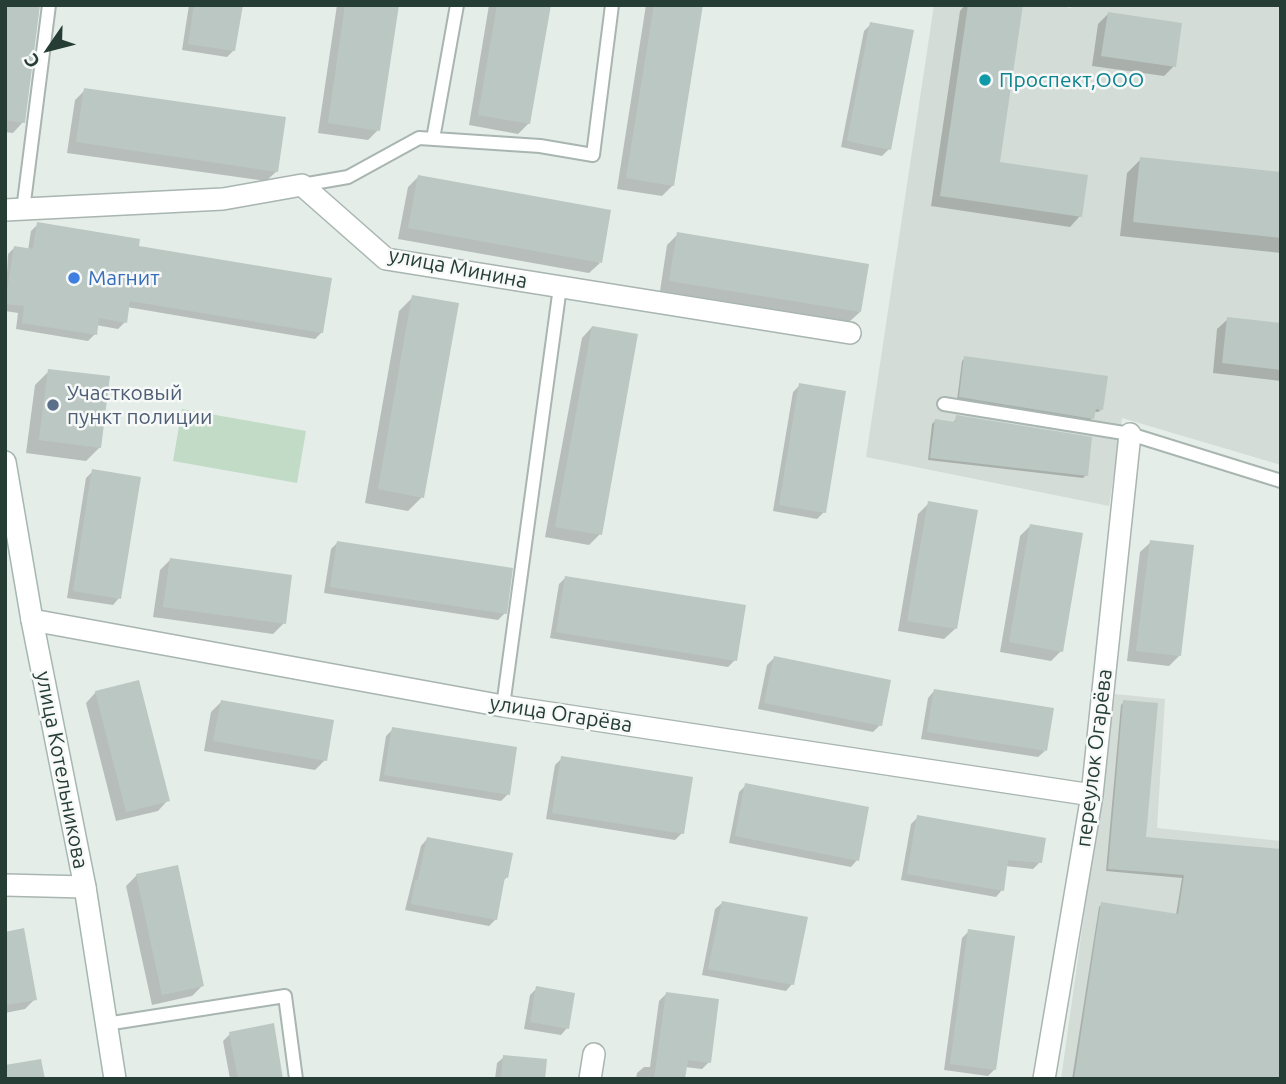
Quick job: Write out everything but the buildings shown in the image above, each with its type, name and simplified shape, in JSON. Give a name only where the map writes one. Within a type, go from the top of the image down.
[{"type":"street","points":[[14,210],[223,199],[302,185]]},
{"type":"street","name":"улица Минина","points":[[302,185],[386,259],[850,333]]},
{"type":"street","name":"переулок Огарёва","points":[[1044,1079],[1092,795],[1130,435]]},
{"type":"street","name":"улица Котельникова","points":[[5,462],[32,620],[85,887],[115,1079]]},
{"type":"street","name":"улица Огарёва","points":[[32,620],[503,706],[1092,795]]},
{"type":"street","points":[[5,885],[85,887]]},
{"type":"street","points":[[590,1079],[594,1054]]},
{"type":"lane","points":[[14,210],[49,5]]},
{"type":"lane","points":[[433,139],[457,5]]},
{"type":"lane","points":[[302,185],[348,177],[419,138],[540,146],[593,155],[612,5]]},
{"type":"lane","points":[[503,706],[560,287]]},
{"type":"lane","points":[[943,404],[1130,435],[1281,481]]},
{"type":"lane","points":[[106,1024],[285,996],[296,1079]]},
{"type":"shaded area","points":[[934,5],[1057,5],[1071,8],[1072,5],[1281,5],[1281,465],[1122,418],[1109,506],[866,457]]},
{"type":"shaded area","points":[[1115,694],[1165,699],[1157,828],[1281,841],[1281,1079],[1061,1079]]},
{"type":"green space","points":[[182,409],[306,431],[297,483],[173,461]]},
{"type":"place","name":"Проспект,ООО","points":[[985,80]]},
{"type":"place","name":"Магнит","points":[[74,278]]},
{"type":"place","name":"Участковый пункт полиции","points":[[53,405]]}]
